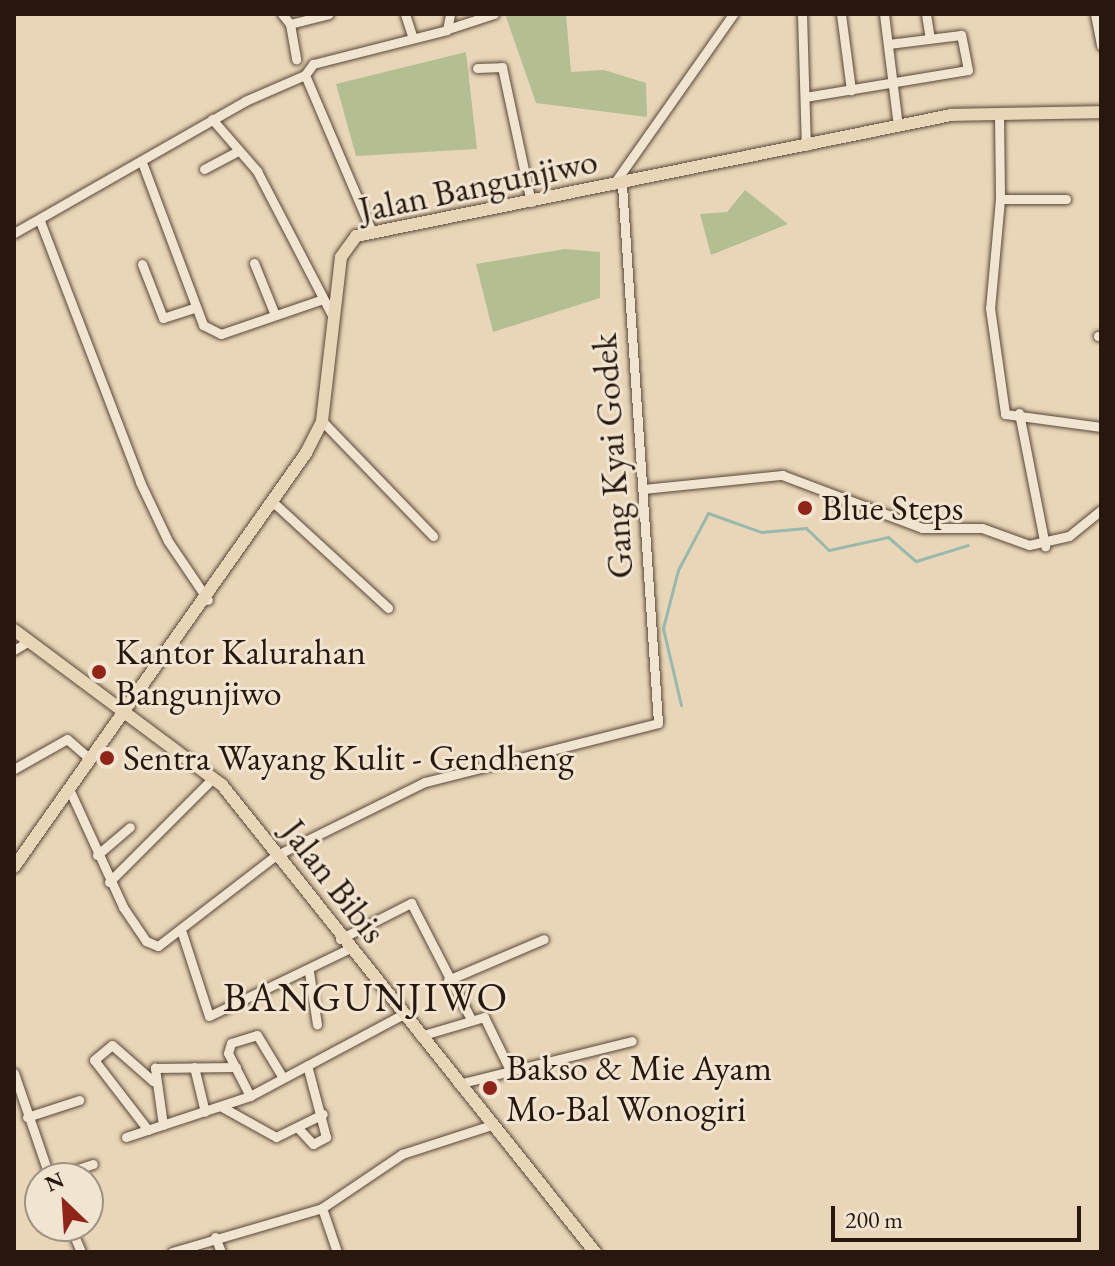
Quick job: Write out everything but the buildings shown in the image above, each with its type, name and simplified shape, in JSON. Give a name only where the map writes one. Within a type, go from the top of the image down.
[{"type":"main road","name":"Jalan Bangunjiwo","points":[[14,867],[208,600],[274,503],[322,421],[331,313],[343,252],[372,232],[616,186],[898,126],[999,114],[1101,112]]},
{"type":"main road","name":"Jalan Bibis","points":[[14,630],[123,716],[213,778],[595,1252]]},
{"type":"street","points":[[282,14],[290,24],[296,59]]},
{"type":"street","points":[[290,24],[329,14]]},
{"type":"street","points":[[405,14],[413,38]]},
{"type":"street","points":[[450,14],[451,28]]},
{"type":"street","points":[[14,233],[143,165],[212,119],[305,75],[313,64],[494,14]]},
{"type":"street","points":[[616,186],[733,14]]},
{"type":"street","points":[[802,14],[806,146]]},
{"type":"street","points":[[841,14],[851,90]]},
{"type":"street","points":[[884,14],[898,126]]},
{"type":"street","points":[[926,14],[930,38]]},
{"type":"street","points":[[1095,14],[1101,45]]},
{"type":"street","points":[[805,97],[968,70],[963,35],[889,44]]},
{"type":"street","points":[[477,68],[502,67],[531,202]]},
{"type":"street","points":[[305,75],[372,232]]},
{"type":"street","points":[[999,114],[1000,199],[990,308],[1005,414],[1019,413],[1101,427]]},
{"type":"street","points":[[212,119],[257,171],[331,313]]},
{"type":"street","points":[[204,169],[238,151]]},
{"type":"street","points":[[143,165],[199,321],[221,334],[323,299]]},
{"type":"street","name":"Gang Kyai Godek","points":[[275,856],[425,782],[658,723],[643,489],[616,186]]},
{"type":"street","points":[[1000,199],[1066,199]]},
{"type":"street","points":[[40,221],[140,482],[173,551],[208,600]]},
{"type":"street","points":[[254,263],[275,315]]},
{"type":"street","points":[[142,264],[163,318],[193,308]]},
{"type":"street","points":[[1019,413],[1045,546]]},
{"type":"street","points":[[322,421],[433,536]]},
{"type":"street","points":[[643,489],[782,475],[922,528],[982,528],[1045,546],[1101,510]]},
{"type":"street","points":[[274,503],[388,608]]},
{"type":"street","points":[[14,650],[29,641]]},
{"type":"street","points":[[14,769],[67,739],[90,759]]},
{"type":"street","points":[[109,882],[213,778]]},
{"type":"street","points":[[70,791],[109,882],[151,945],[182,933],[275,856]]},
{"type":"street","points":[[97,855],[130,827]]},
{"type":"street","points":[[182,933],[209,1016],[309,972],[404,903],[411,903],[448,980],[471,1019]]},
{"type":"street","points":[[448,980],[544,939]]},
{"type":"street","points":[[309,972],[317,1024]]},
{"type":"street","points":[[126,1137],[250,1096],[402,1015]]},
{"type":"street","points":[[420,1036],[484,1017],[511,1072]]},
{"type":"street","points":[[250,1096],[228,1045],[255,1034],[283,1078]]},
{"type":"street","points":[[458,1084],[632,1041]]},
{"type":"street","points":[[148,1130],[94,1060],[112,1045],[153,1081]]},
{"type":"street","points":[[298,1128],[308,1141],[323,1141],[323,1114],[307,1065]]},
{"type":"street","points":[[194,1067],[205,1112]]},
{"type":"street","points":[[163,1125],[153,1081],[155,1068],[236,1067]]},
{"type":"street","points":[[14,1073],[44,1162]]},
{"type":"street","points":[[27,1117],[79,1100]]},
{"type":"street","points":[[222,1107],[276,1137],[323,1114]]},
{"type":"street","points":[[172,1252],[322,1208],[402,1154],[492,1125]]},
{"type":"street","points":[[322,1208],[337,1252]]},
{"type":"street","points":[[215,1237],[221,1252]]},
{"type":"green space","points":[[505,14],[566,14],[571,72],[604,70],[646,83],[647,117],[536,103]]},
{"type":"green space","points":[[466,52],[477,149],[356,156],[336,84]]},
{"type":"green space","points":[[745,190],[788,224],[711,255],[700,214],[727,212]]},
{"type":"green space","points":[[565,249],[600,252],[600,298],[493,332],[476,264]]},
{"type":"waterway","points":[[681,705],[663,628],[678,570],[708,513],[761,532],[806,528],[829,550],[888,537],[916,561],[968,545]]},
{"type":"place","name":"Blue Steps","points":[[805,508]]},
{"type":"place","name":"Kantor Kalurahan Bangunjiwo","points":[[99,672]]},
{"type":"place","name":"Sentra Wayang Kulit - Gendheng","points":[[107,758]]},
{"type":"place","name":"Bakso & Mie Ayam Mo-Bal Wonogiri","points":[[490,1088]]},
{"type":"district","name":"BANGUNJIWO","points":[[366,997]]}]
